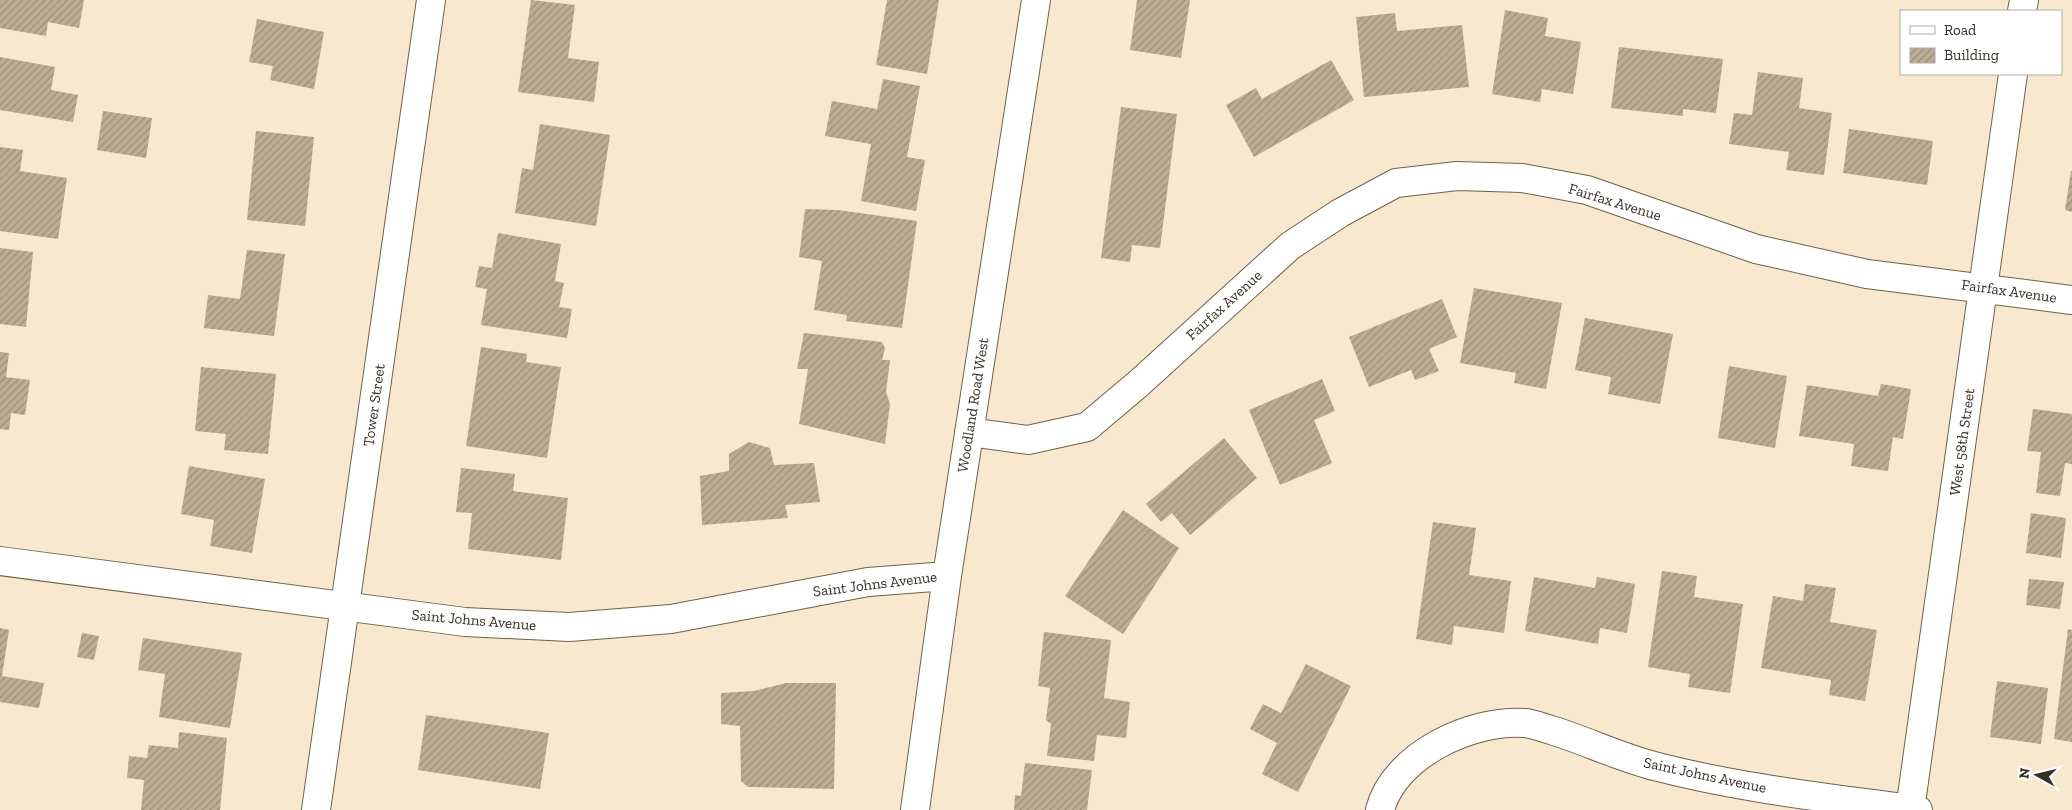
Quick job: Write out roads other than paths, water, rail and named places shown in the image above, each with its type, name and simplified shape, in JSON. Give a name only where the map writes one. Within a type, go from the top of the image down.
[{"type":"street","name":"Tower Street","points":[[316,810],[431,0]]},
{"type":"street","name":"Woodland Road West","points":[[915,810],[947,576],[1036,0]]},
{"type":"street","name":"West 58th Street","points":[[1913,810],[2014,75]]},
{"type":"street","name":"Fairfax Avenue","points":[[969,432],[1028,440],[1087,427],[1290,246],[1340,213],[1396,183],[1457,176],[1522,178],[1587,190],[1756,249],[1867,274],[2072,300]]},
{"type":"street","name":"Saint Johns Avenue","points":[[0,561],[465,622],[569,627],[672,619],[868,582],[947,576]]},
{"type":"street","name":"Saint Johns Avenue","points":[[1380,810],[1383,799],[1409,764],[1440,743],[1481,726],[1526,723],[1656,767],[1752,787],[1913,810]]}]
